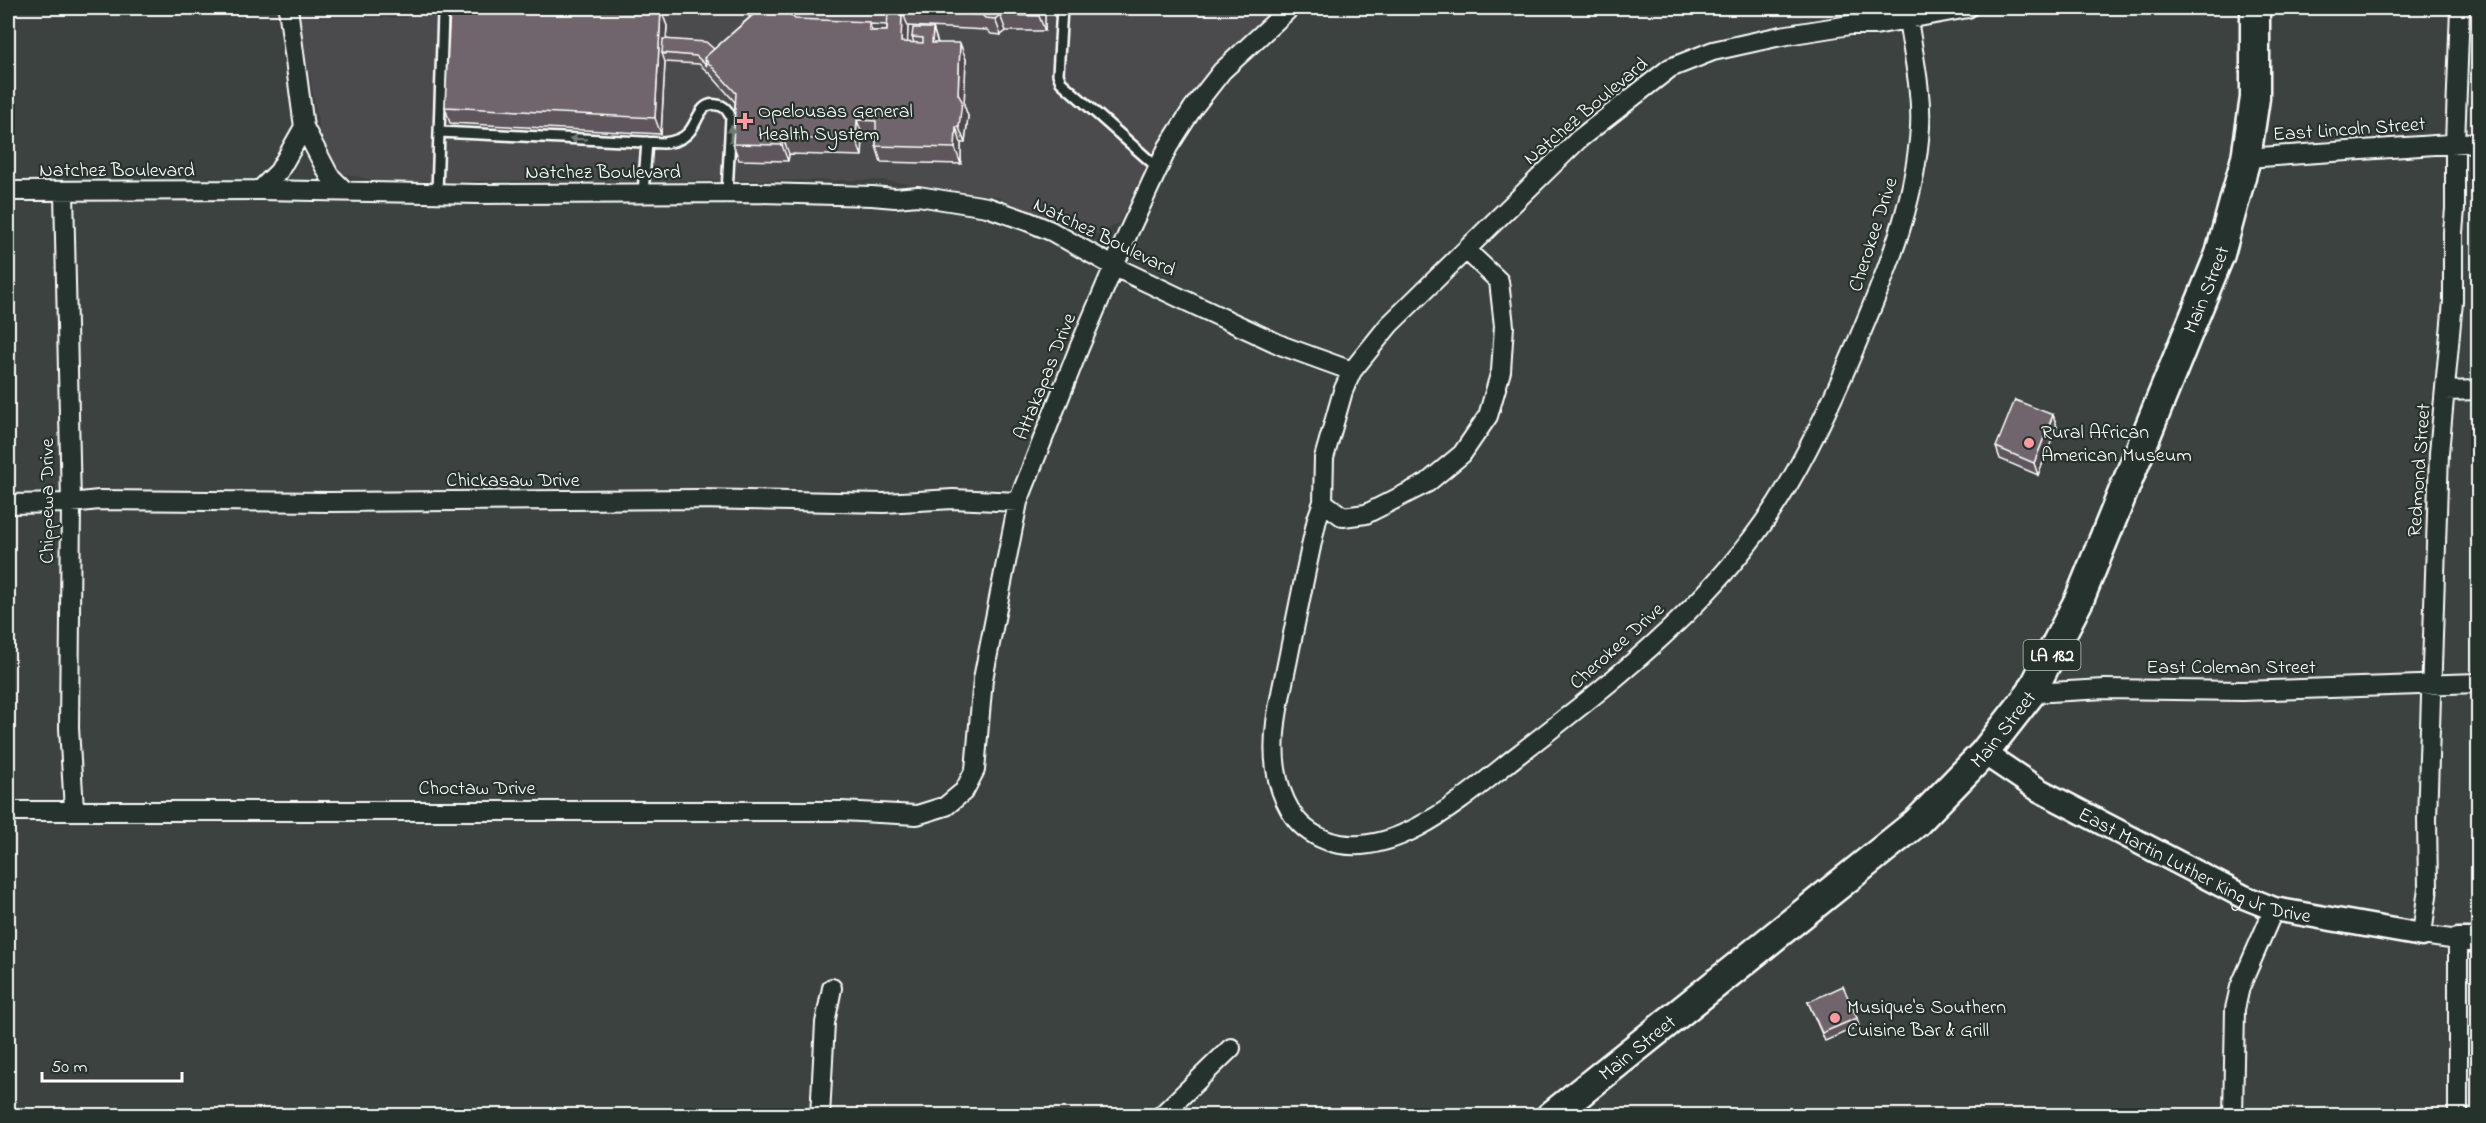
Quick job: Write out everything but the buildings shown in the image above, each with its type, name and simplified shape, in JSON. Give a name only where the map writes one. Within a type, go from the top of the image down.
[{"type":"main road","name":"Main Street","points":[[1551,1116],[1916,823],[1984,753],[2031,693],[2079,600],[2220,254],[2246,158],[2255,98],[2255,8]]},
{"type":"street","points":[[288,8],[304,127],[330,174],[344,190]]},
{"type":"street","name":"Natchez Boulevard","points":[[8,191],[64,193],[344,190],[437,193],[727,193],[895,198],[918,196],[987,207],[1052,231],[1115,267],[1283,346],[1352,371],[1389,325],[1579,139],[1670,68],[1713,51],[1781,36],[1908,19],[1968,8]]},
{"type":"street","name":"Redmond Street","points":[[2422,935],[2428,888],[2427,819],[2439,453],[2453,301],[2460,8]]},
{"type":"street","name":"Attakapas Drive","points":[[945,806],[964,791],[975,770],[983,679],[1018,502],[1075,358],[1129,231],[1168,147],[1193,108],[1222,71],[1286,9]]},
{"type":"street","name":"Cherokee Drive","points":[[1352,371],[1343,391],[1324,458],[1323,502],[1317,519],[1280,700],[1274,746],[1275,768],[1290,811],[1304,829],[1324,840],[1347,846],[1371,844],[1414,829],[1454,804],[1600,692],[1635,662],[1701,597],[1754,536],[1780,498],[1808,448],[1848,365],[1883,280],[1905,214],[1915,170],[1920,124],[1908,19]]},
{"type":"street","points":[[260,190],[279,171],[304,127]]},
{"type":"street","name":"East Lincoln Street","points":[[2246,158],[2478,142]]},
{"type":"street","name":"Chippewa Drive","points":[[64,193],[71,503],[69,728],[74,809]]},
{"type":"street","points":[[1323,502],[1343,517],[1366,514],[1427,483],[1462,454],[1488,416],[1502,360],[1504,326],[1499,281],[1466,250]]},
{"type":"street","points":[[2446,391],[2478,390]]},
{"type":"street","name":"Chickasaw Drive","points":[[8,504],[99,500],[330,502],[699,499],[884,503],[952,499],[1018,502]]},
{"type":"street","name":"East Coleman Street","points":[[2031,693],[2105,689],[2242,691],[2478,683]]},
{"type":"street","name":"East Martin Luther King Jr Drive","points":[[1984,753],[2039,790],[2244,897],[2274,909],[2422,935]]},
{"type":"street","name":"Choctaw Drive","points":[[8,811],[74,809],[841,811],[917,815],[945,806]]},
{"type":"street","points":[[2233,1116],[2235,1009],[2240,987],[2274,909]]},
{"type":"street","points":[[2422,935],[2468,940],[2458,1116]]},
{"type":"street","points":[[820,1116],[825,1023],[832,988]]},
{"type":"street","points":[[1161,1116],[1231,1048]]},
{"type":"lane","points":[[1062,8],[1059,74],[1061,82],[1158,168]]},
{"type":"lane","points":[[437,193],[443,13]]},
{"type":"lane","points":[[439,132],[673,142],[690,132],[703,108],[709,104],[722,106],[731,117],[727,193]]},
{"type":"lane","points":[[643,193],[647,142]]},
{"type":"shaded area","name":"Opelousas General Health System","points":[[406,8],[1274,8],[1183,102],[1174,114],[1119,222],[1103,233],[1094,234],[1082,233],[995,196],[882,180],[376,181],[342,173],[332,164],[321,138],[299,17],[406,18]]},
{"type":"place","name":"Opelousas General Health System","points":[[745,121]]},
{"type":"place","name":"Rural African American Museum","points":[[2029,443]]},
{"type":"place","name":"Musique's Southern Cuisine Bar & Grill","points":[[1835,1018]]}]
